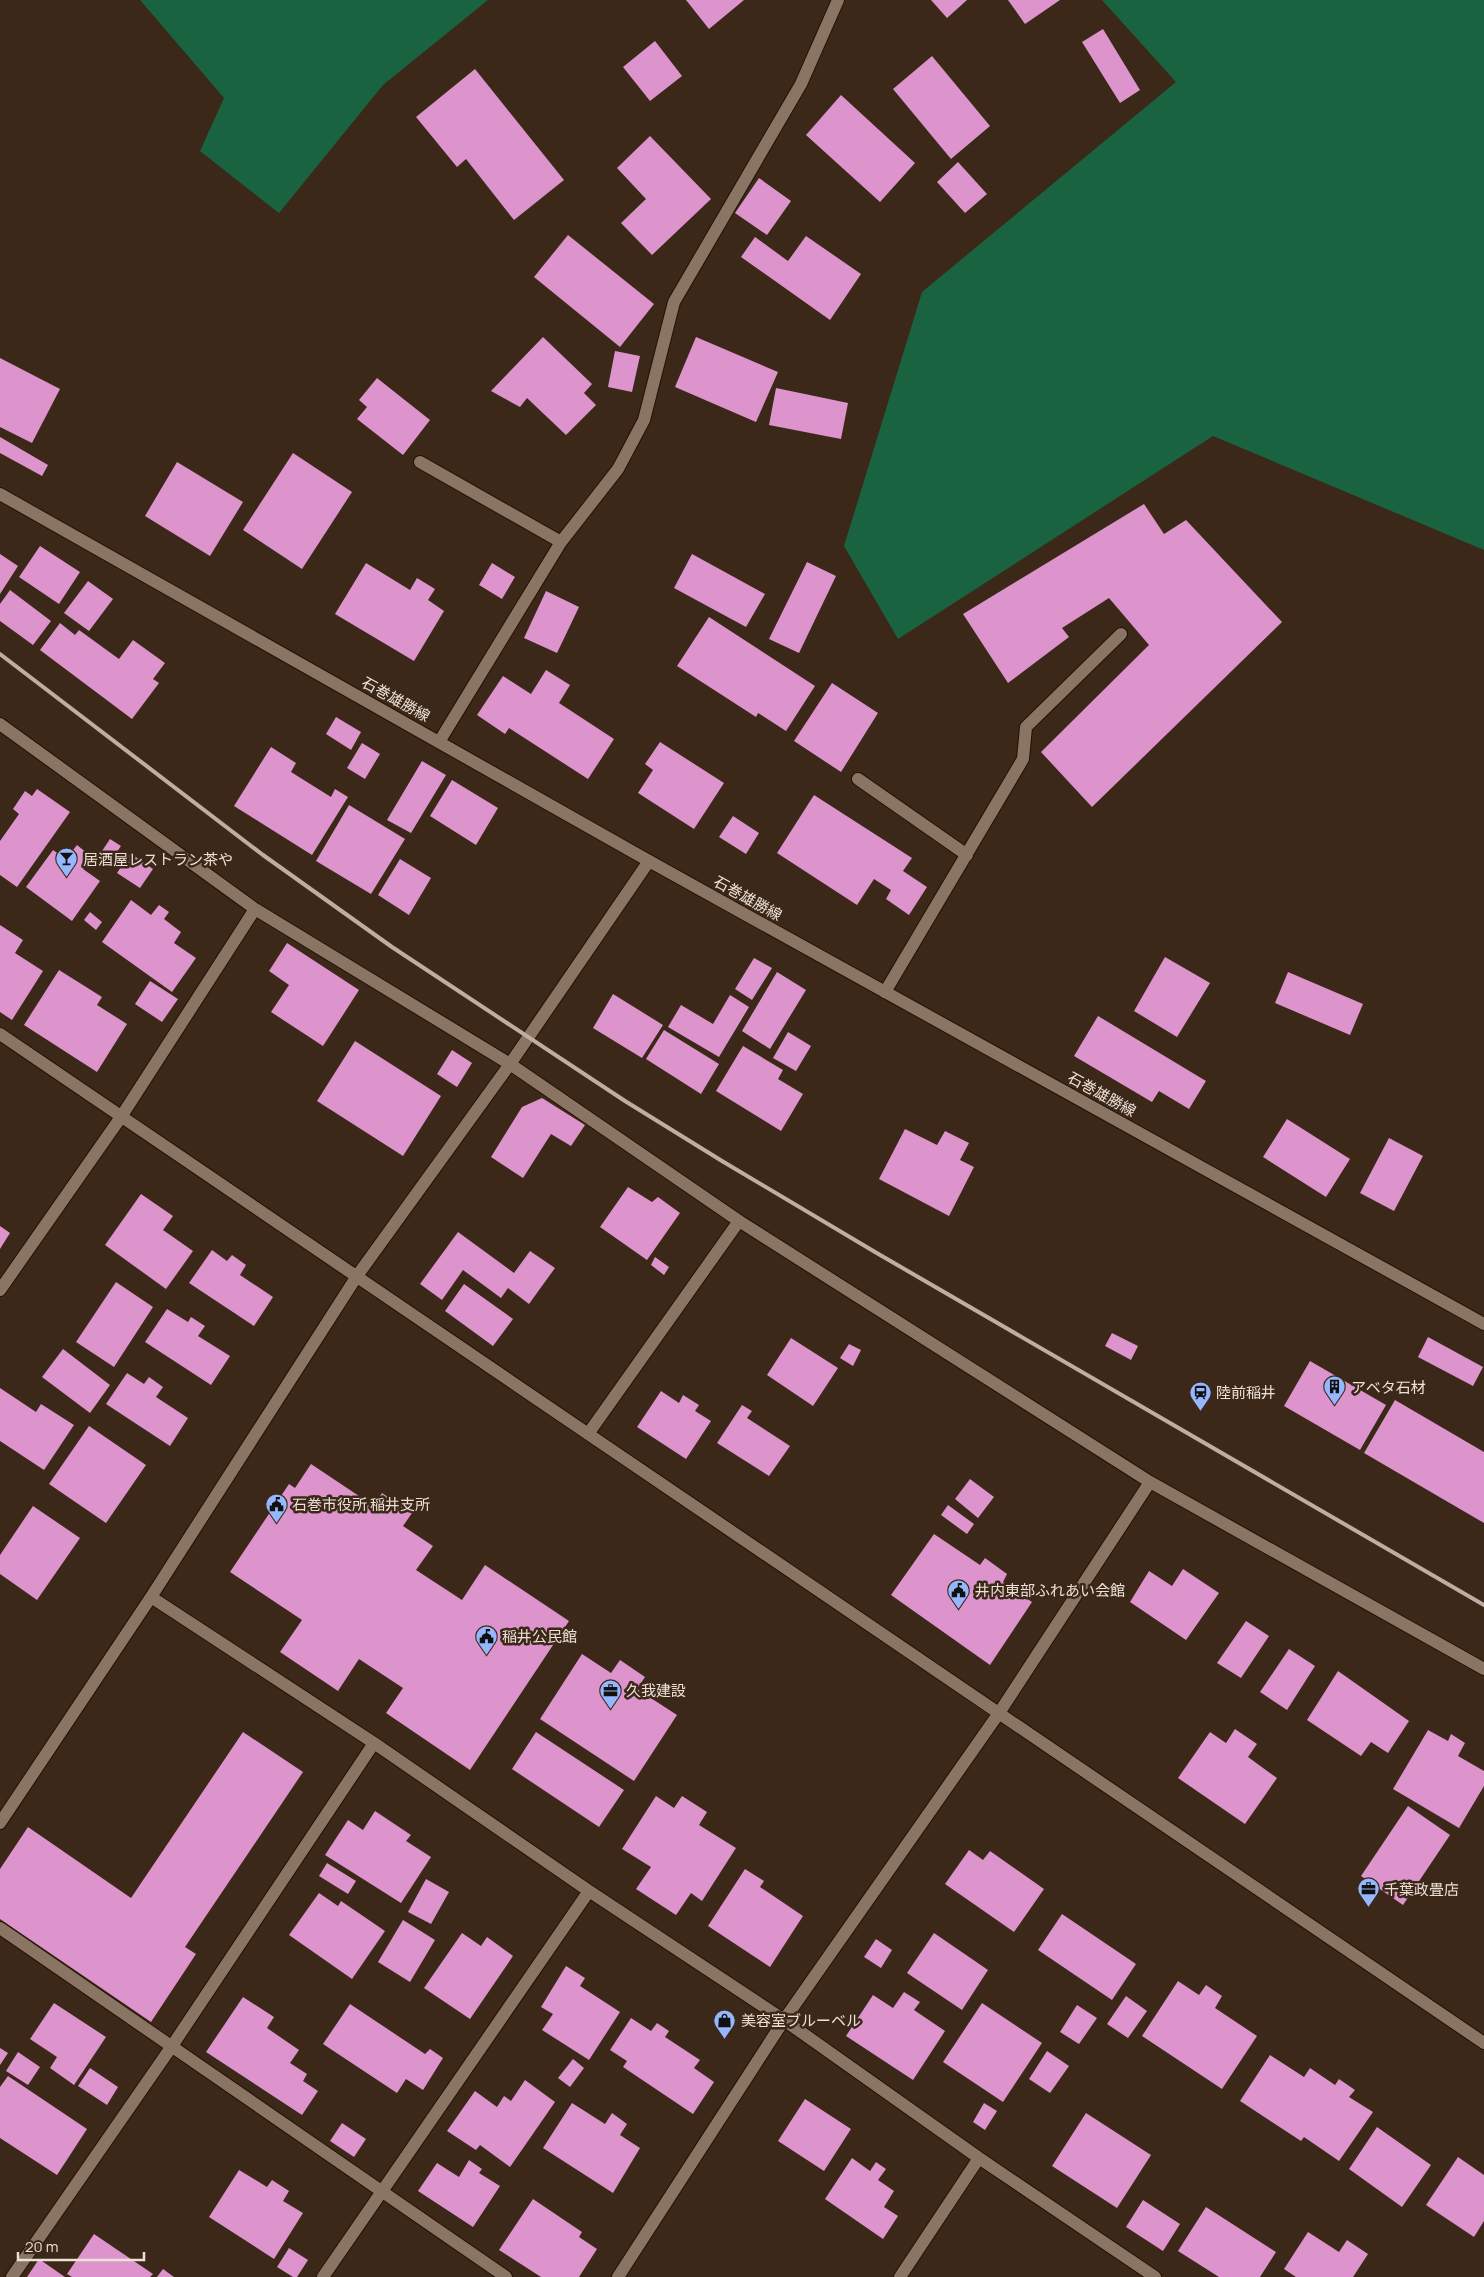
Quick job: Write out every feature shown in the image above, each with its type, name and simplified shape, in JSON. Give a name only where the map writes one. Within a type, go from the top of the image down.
[{"type":"street","points":[[439,742],[561,542],[618,469],[644,420],[674,302],[800,84],[838,0]]},
{"type":"street","points":[[420,462],[561,542]]},
{"type":"street","name":"石巻雄勝線","points":[[0,494],[649,861],[1484,1324]]},
{"type":"street","points":[[885,992],[1023,759],[1026,728],[1121,634]]},
{"type":"street","points":[[0,724],[255,910],[510,1064],[739,1221],[1150,1482],[1484,1669]]},
{"type":"street","points":[[858,779],[966,855]]},
{"type":"street","points":[[0,1822],[151,1597],[357,1276],[510,1064],[649,861]]},
{"type":"street","points":[[0,1290],[122,1116],[255,910]]},
{"type":"street","points":[[0,1034],[1484,2043]]},
{"type":"street","points":[[588,1434],[739,1221]]},
{"type":"street","points":[[618,2277],[784,2020],[999,1713],[1150,1482]]},
{"type":"street","points":[[151,1597],[374,1743],[784,2020],[979,2158],[1155,2277]]},
{"type":"street","points":[[12,2277],[172,2046],[374,1743]]},
{"type":"street","points":[[323,2277],[589,1890]]},
{"type":"street","points":[[0,1928],[506,2277]]},
{"type":"street","points":[[900,2277],[979,2158]]},
{"type":"green space","points":[[140,0],[488,0],[383,85],[279,213],[200,151],[224,98]]},
{"type":"green space","points":[[1102,0],[1484,0],[1484,550],[1213,436],[898,639],[844,546],[922,292],[1176,82]]},
{"type":"building","points":[[686,0],[744,0],[709,29]]},
{"type":"building","points":[[931,0],[967,0],[947,18]]},
{"type":"building","points":[[1008,0],[1060,0],[1025,24]]},
{"type":"building","points":[[1103,29],[1140,90],[1120,103],[1082,42]]},
{"type":"building","points":[[655,41],[682,76],[650,101],[623,67]]},
{"type":"building","points":[[932,56],[990,126],[951,159],[893,89]]},
{"type":"building","points":[[475,69],[564,180],[514,220],[466,159],[457,167],[416,117]]},
{"type":"building","points":[[841,95],[915,163],[880,202],[806,135]]},
{"type":"building","points":[[650,136],[711,199],[652,255],[621,223],[646,199],[617,168]]},
{"type":"building","points":[[958,162],[987,194],[965,213],[937,182]]},
{"type":"building","points":[[759,178],[791,201],[767,235],[735,213]]},
{"type":"building","points":[[568,235],[654,304],[620,347],[534,277]]},
{"type":"building","points":[[806,236],[861,274],[830,320],[741,257],[755,237],[788,261]]},
{"type":"building","points":[[543,337],[592,384],[584,393],[596,405],[566,435],[527,398],[520,407],[491,391]]},
{"type":"building","points":[[696,337],[778,372],[756,422],[675,387]]},
{"type":"building","points":[[615,351],[640,356],[632,392],[608,387]]},
{"type":"building","points":[[0,358],[60,389],[32,443],[0,427]]},
{"type":"building","points":[[377,378],[430,420],[403,455],[357,419],[367,407],[359,400]]},
{"type":"building","points":[[776,388],[848,403],[841,439],[769,425]]},
{"type":"building","points":[[0,437],[48,465],[42,476],[0,453]]},
{"type":"building","points":[[293,453],[352,492],[302,569],[243,530]]},
{"type":"building","points":[[177,462],[243,502],[210,556],[145,516]]},
{"type":"building","points":[[1144,504],[1164,534],[1186,520],[1282,622],[1092,807],[1041,752],[1149,645],[1109,598],[1062,628],[1069,637],[1008,683],[963,614]]},
{"type":"building","points":[[40,546],[80,572],[59,604],[19,577]]},
{"type":"building","points":[[0,554],[18,566],[0,594]]},
{"type":"building","points":[[692,554],[765,594],[746,627],[674,588]]},
{"type":"building","points":[[807,562],[836,576],[799,653],[769,639]]},
{"type":"building","points":[[366,563],[410,590],[417,578],[435,589],[428,600],[444,611],[414,661],[335,614]]},
{"type":"building","points":[[492,563],[515,577],[502,599],[479,585]]},
{"type":"building","points":[[88,581],[113,599],[89,631],[64,613]]},
{"type":"building","points":[[10,590],[51,621],[33,645],[0,621],[0,604]]},
{"type":"building","points":[[546,591],[579,607],[557,653],[524,638]]},
{"type":"building","points":[[709,617],[815,686],[786,731],[758,713],[756,717],[677,666]]},
{"type":"building","points":[[60,623],[75,635],[79,630],[119,659],[133,640],[165,663],[153,679],[159,683],[132,719],[40,650]]},
{"type":"building","points":[[546,670],[570,685],[559,703],[614,739],[588,779],[509,728],[505,734],[477,715],[503,676],[531,694]]},
{"type":"building","points":[[832,683],[878,713],[841,772],[794,741]]},
{"type":"building","points":[[336,717],[361,732],[351,750],[326,734]]},
{"type":"building","points":[[660,742],[724,783],[694,829],[638,793],[653,770],[645,764]]},
{"type":"building","points":[[362,743],[380,754],[365,779],[347,768]]},
{"type":"building","points":[[271,747],[296,763],[291,772],[331,797],[335,789],[348,797],[312,855],[234,806]]},
{"type":"building","points":[[422,761],[446,775],[411,833],[387,820]]},
{"type":"building","points":[[452,780],[498,808],[476,845],[430,816]]},
{"type":"building","points":[[37,789],[70,812],[17,887],[0,875],[0,841],[19,814],[13,809],[25,791],[32,796]]},
{"type":"building","points":[[814,795],[912,858],[903,871],[927,887],[909,915],[886,899],[891,890],[874,879],[857,905],[777,853]]},
{"type":"building","points":[[349,805],[405,839],[371,894],[316,861]]},
{"type":"building","points":[[733,816],[759,833],[746,854],[719,837]]},
{"type":"building","points":[[110,839],[121,846],[111,861],[100,854]]},
{"type":"building","points":[[77,845],[92,857],[83,869],[100,881],[72,921],[26,887],[53,850],[66,859]]},
{"type":"building","points":[[130,853],[153,869],[140,888],[117,873]]},
{"type":"building","points":[[400,859],[431,878],[409,915],[378,895]]},
{"type":"building","points":[[131,900],[151,915],[159,905],[169,912],[164,919],[181,932],[174,943],[196,958],[172,992],[102,942]]},
{"type":"building","points":[[90,912],[102,922],[96,930],[84,920]]},
{"type":"building","points":[[0,925],[23,940],[15,953],[43,971],[12,1020],[0,1012]]},
{"type":"building","points":[[287,943],[359,990],[323,1046],[271,1012],[289,985],[269,971]]},
{"type":"building","points":[[1165,957],[1210,983],[1177,1037],[1134,1011]]},
{"type":"building","points":[[754,958],[772,968],[752,1000],[735,989]]},
{"type":"building","points":[[59,970],[102,997],[97,1005],[127,1024],[97,1072],[24,1025]]},
{"type":"building","points":[[777,972],[806,990],[770,1049],[742,1031]]},
{"type":"building","points":[[1288,972],[1363,1004],[1350,1035],[1275,1003]]},
{"type":"building","points":[[150,981],[178,999],[162,1022],[135,1004]]},
{"type":"building","points":[[613,994],[663,1025],[642,1058],[593,1028]]},
{"type":"building","points":[[730,995],[749,1007],[719,1057],[668,1027],[681,1005],[713,1024]]},
{"type":"building","points":[[1098,1016],[1206,1081],[1189,1109],[1159,1091],[1152,1102],[1074,1056]]},
{"type":"building","points":[[664,1030],[719,1064],[701,1094],[646,1059]]},
{"type":"building","points":[[788,1032],[811,1046],[796,1071],[773,1058]]},
{"type":"building","points":[[355,1041],[441,1096],[403,1156],[317,1101]]},
{"type":"building","points":[[743,1046],[783,1070],[778,1079],[803,1094],[781,1131],[716,1091]]},
{"type":"building","points":[[452,1050],[472,1063],[457,1087],[437,1074]]},
{"type":"building","points":[[542,1098],[585,1125],[571,1146],[551,1134],[523,1178],[491,1157],[522,1107]]},
{"type":"building","points":[[1287,1119],[1350,1159],[1326,1197],[1263,1157]]},
{"type":"building","points":[[905,1129],[937,1145],[945,1131],[969,1143],[960,1160],[974,1167],[949,1216],[879,1179]]},
{"type":"building","points":[[1389,1138],[1423,1156],[1394,1211],[1360,1193]]},
{"type":"building","points":[[628,1187],[652,1202],[658,1197],[680,1213],[647,1260],[600,1227]]},
{"type":"building","points":[[141,1194],[173,1216],[163,1230],[193,1251],[166,1289],[105,1245]]},
{"type":"building","points":[[0,1226],[10,1233],[0,1249]]},
{"type":"building","points":[[458,1232],[514,1273],[530,1251],[555,1268],[529,1304],[508,1288],[501,1298],[463,1270],[442,1300],[420,1284]]},
{"type":"building","points":[[212,1250],[227,1261],[232,1255],[246,1265],[240,1275],[273,1297],[254,1326],[189,1283]]},
{"type":"building","points":[[655,1257],[669,1267],[664,1275],[651,1265]]},
{"type":"building","points":[[116,1282],[153,1307],[114,1367],[76,1342]]},
{"type":"building","points":[[464,1284],[513,1319],[493,1346],[445,1311]]},
{"type":"building","points":[[167,1309],[188,1322],[191,1317],[205,1326],[198,1336],[230,1356],[211,1385],[145,1342]]},
{"type":"building","points":[[1112,1333],[1138,1346],[1131,1360],[1105,1346]]},
{"type":"building","points":[[1428,1337],[1483,1367],[1473,1386],[1418,1357]]},
{"type":"building","points":[[791,1338],[838,1368],[813,1406],[767,1375]]},
{"type":"building","points":[[849,1344],[861,1350],[853,1366],[840,1358]]},
{"type":"building","points":[[63,1349],[110,1385],[90,1413],[42,1377]]},
{"type":"building","name":"アベタ石材","points":[[1310,1361],[1386,1405],[1360,1450],[1284,1406]]},
{"type":"building","points":[[127,1373],[144,1384],[149,1377],[163,1387],[156,1397],[188,1418],[170,1446],[106,1404]]},
{"type":"building","points":[[0,1388],[36,1412],[41,1404],[74,1425],[44,1470],[0,1441]]},
{"type":"building","points":[[661,1391],[679,1403],[683,1395],[699,1405],[695,1411],[711,1421],[686,1459],[637,1427]]},
{"type":"building","points":[[1395,1400],[1484,1452],[1484,1523],[1364,1453]]},
{"type":"building","points":[[742,1405],[752,1411],[747,1418],[790,1446],[769,1476],[717,1443]]},
{"type":"building","points":[[89,1426],[146,1465],[106,1523],[49,1484]]},
{"type":"building","points":[[311,1464],[374,1506],[382,1493],[412,1513],[403,1526],[433,1546],[416,1570],[462,1600],[485,1565],[569,1621],[470,1770],[386,1713],[403,1688],[359,1659],[338,1691],[280,1652],[302,1620],[230,1572],[289,1484],[295,1488]]},
{"type":"building","points":[[970,1479],[994,1497],[978,1518],[955,1499]]},
{"type":"building","points":[[948,1505],[974,1524],[967,1534],[941,1515]]},
{"type":"building","points":[[33,1506],[80,1538],[37,1600],[0,1574],[0,1555]]},
{"type":"building","points":[[934,1534],[980,1565],[985,1558],[1007,1574],[1003,1582],[1032,1602],[990,1665],[891,1595]]},
{"type":"building","points":[[1183,1569],[1219,1593],[1186,1640],[1130,1602],[1149,1571],[1172,1586]]},
{"type":"building","points":[[1246,1621],[1269,1636],[1241,1678],[1217,1663]]},
{"type":"building","points":[[1289,1649],[1315,1666],[1287,1710],[1260,1692]]},
{"type":"building","points":[[582,1654],[611,1673],[620,1660],[645,1677],[637,1689],[677,1715],[634,1781],[540,1719]]},
{"type":"building","points":[[1338,1671],[1409,1721],[1388,1753],[1371,1742],[1361,1756],[1307,1720]]},
{"type":"building","points":[[1235,1729],[1257,1744],[1248,1757],[1277,1778],[1245,1824],[1178,1778],[1210,1732],[1226,1743]]},
{"type":"building","points":[[1428,1730],[1448,1741],[1451,1734],[1465,1743],[1458,1756],[1484,1771],[1484,1786],[1459,1828],[1393,1789]]},
{"type":"building","points":[[243,1732],[303,1772],[185,1947],[196,1954],[151,2022],[0,1919],[0,1869],[28,1827],[131,1898]]},
{"type":"building","points":[[536,1732],[624,1790],[599,1827],[512,1769]]},
{"type":"building","points":[[656,1796],[674,1808],[682,1796],[707,1812],[699,1825],[736,1848],[702,1901],[691,1893],[676,1915],[636,1889],[651,1867],[622,1849]]},
{"type":"building","points":[[1408,1806],[1450,1835],[1403,1905],[1361,1876]]},
{"type":"building","points":[[375,1811],[411,1835],[406,1841],[431,1857],[401,1903],[325,1855],[348,1820],[363,1830]]},
{"type":"building","points":[[969,1850],[983,1860],[990,1851],[1044,1889],[1014,1932],[945,1884]]},
{"type":"building","points":[[327,1863],[356,1881],[348,1894],[319,1876]]},
{"type":"building","points":[[745,1869],[764,1881],[760,1887],[803,1916],[770,1967],[708,1926]]},
{"type":"building","points":[[426,1879],[449,1892],[431,1924],[408,1912]]},
{"type":"building","points":[[319,1893],[338,1906],[341,1901],[385,1931],[352,1979],[289,1935]]},
{"type":"building","points":[[1062,1914],[1136,1964],[1112,2000],[1038,1950]]},
{"type":"building","points":[[403,1920],[435,1940],[410,1982],[378,1962]]},
{"type":"building","points":[[462,1933],[481,1946],[487,1937],[513,1956],[470,2019],[424,1988]]},
{"type":"building","points":[[934,1933],[988,1970],[962,2010],[907,1973]]},
{"type":"building","points":[[876,1939],[892,1950],[881,1968],[864,1957]]},
{"type":"building","points":[[566,1966],[585,1978],[580,1986],[620,2012],[589,2060],[542,2030],[553,2014],[541,2007]]},
{"type":"building","points":[[1178,1981],[1199,1995],[1206,1985],[1222,1996],[1215,2008],[1257,2036],[1222,2089],[1142,2036]]},
{"type":"building","points":[[904,1992],[920,2002],[914,2010],[945,2031],[913,2080],[846,2036],[873,1995],[893,2008]]},
{"type":"building","points":[[1126,1996],[1147,2011],[1128,2038],[1107,2024]]},
{"type":"building","points":[[243,1997],[274,2017],[267,2028],[299,2050],[290,2063],[307,2074],[303,2081],[318,2091],[302,2115],[206,2052]]},
{"type":"building","points":[[54,2003],[106,2037],[74,2085],[50,2068],[57,2057],[30,2039]]},
{"type":"building","points":[[982,2003],[1042,2043],[1003,2102],[943,2062]]},
{"type":"building","points":[[350,2004],[425,2054],[430,2049],[443,2058],[423,2090],[406,2079],[397,2093],[323,2044]]},
{"type":"building","points":[[1077,2005],[1097,2018],[1079,2044],[1060,2032]]},
{"type":"building","points":[[631,2018],[651,2031],[657,2023],[669,2031],[665,2037],[700,2060],[694,2068],[714,2082],[693,2114],[623,2067],[627,2061],[610,2050]]},
{"type":"building","points":[[0,2048],[8,2053],[0,2065]]},
{"type":"building","points":[[1047,2051],[1069,2066],[1050,2093],[1029,2079]]},
{"type":"building","points":[[18,2052],[40,2067],[28,2085],[6,2071]]},
{"type":"building","points":[[1270,2055],[1304,2077],[1310,2068],[1335,2085],[1339,2079],[1355,2090],[1349,2097],[1373,2112],[1339,2161],[1304,2137],[1301,2141],[1240,2101]]},
{"type":"building","points":[[573,2059],[584,2068],[570,2087],[558,2078]]},
{"type":"building","points":[[90,2068],[118,2087],[107,2105],[78,2086]]},
{"type":"building","points":[[8,2076],[87,2129],[57,2175],[0,2138],[0,2087]]},
{"type":"building","points":[[525,2080],[555,2102],[510,2167],[480,2145],[476,2150],[447,2131],[475,2091],[497,2107],[504,2096],[511,2101]]},
{"type":"building","points":[[805,2099],[851,2129],[824,2171],[778,2141]]},
{"type":"building","points":[[572,2103],[605,2124],[612,2113],[627,2124],[620,2135],[640,2148],[613,2193],[543,2148]]},
{"type":"building","points":[[984,2103],[997,2111],[985,2130],[973,2122]]},
{"type":"building","points":[[1086,2113],[1151,2155],[1117,2208],[1052,2166]]},
{"type":"building","points":[[342,2123],[366,2139],[354,2157],[330,2141]]},
{"type":"building","points":[[1377,2127],[1431,2165],[1402,2207],[1349,2169]]},
{"type":"building","points":[[1458,2157],[1484,2175],[1484,2221],[1474,2237],[1426,2205]]},
{"type":"building","points":[[852,2158],[870,2171],[876,2162],[886,2169],[878,2180],[894,2191],[884,2207],[898,2216],[883,2239],[825,2199]]},
{"type":"building","points":[[469,2160],[482,2169],[479,2173],[500,2186],[473,2227],[418,2191],[437,2163],[459,2177]]},
{"type":"building","points":[[239,2170],[267,2187],[272,2180],[289,2191],[283,2201],[303,2213],[274,2259],[209,2217]]},
{"type":"building","points":[[533,2199],[582,2232],[579,2237],[597,2249],[579,2277],[541,2277],[499,2250]]},
{"type":"building","points":[[1143,2200],[1180,2224],[1163,2251],[1126,2227]]},
{"type":"building","points":[[1206,2207],[1276,2252],[1260,2277],[1219,2277],[1178,2251]]},
{"type":"building","points":[[1308,2232],[1339,2252],[1347,2240],[1368,2254],[1353,2277],[1296,2277],[1284,2269]]},
{"type":"building","points":[[94,2234],[153,2274],[150,2277],[72,2277],[67,2274]]},
{"type":"building","points":[[289,2248],[308,2260],[297,2277],[293,2277],[277,2267]]},
{"type":"building","points":[[39,2259],[65,2277],[27,2277]]},
{"type":"building","points":[[163,2269],[174,2277],[157,2277]]},
{"type":"railway","points":[[0,654],[263,855],[392,947],[625,1101],[875,1252],[1484,1605]]},
{"type":"place","name":"居酒屋レストラン茶や","points":[[67,878]]},
{"type":"place","name":"アベタ石材","points":[[1335,1406]]},
{"type":"place","name":"陸前稲井","points":[[1200,1411]]},
{"type":"place","name":"石巻市役所 稲井支所","points":[[276,1523]]},
{"type":"place","name":"井内東部ふれあい会館","points":[[959,1609]]},
{"type":"place","name":"稲井公民館","points":[[486,1655]]},
{"type":"place","name":"久我建設","points":[[610,1709]]},
{"type":"place","name":"千葉政畳店","points":[[1368,1908]]},
{"type":"place","name":"美容室ブルーベル","points":[[725,2039]]}]
